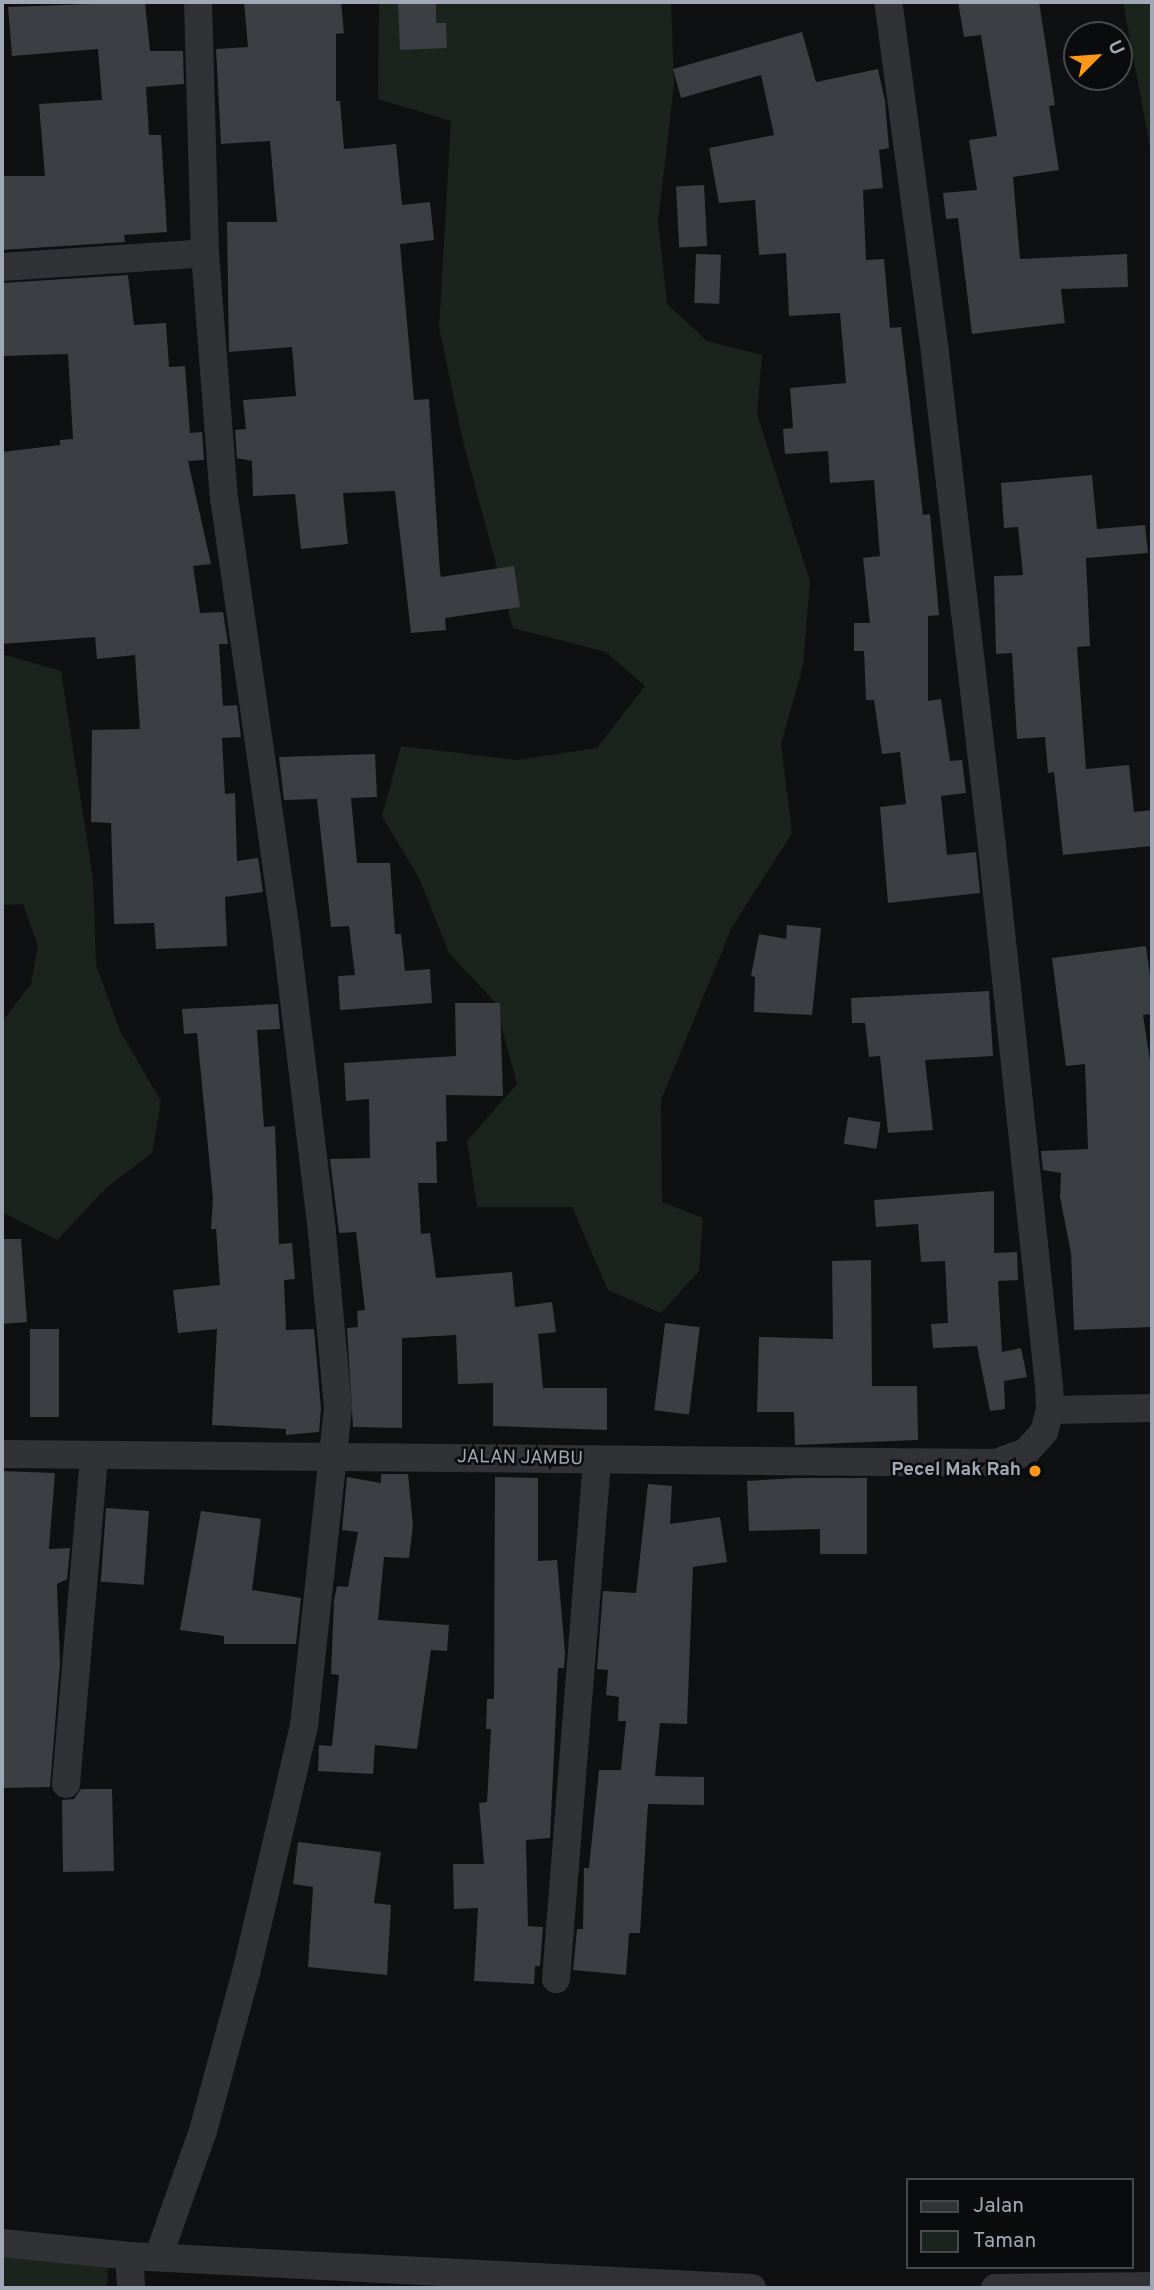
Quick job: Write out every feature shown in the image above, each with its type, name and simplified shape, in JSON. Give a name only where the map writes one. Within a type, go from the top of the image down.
[{"type":"street","points":[[159,2255],[203,2130],[246,1973],[304,1726],[335,1460],[338,1408],[331,1315],[285,926],[224,500],[205,253],[198,2]]},
{"type":"street","points":[[888,2],[936,352],[1051,1410],[1152,1408]]},
{"type":"street","points":[[2,267],[205,253]]},
{"type":"street","name":"JALAN JAMBU","points":[[2,1454],[335,1460],[996,1463],[1034,1447],[1051,1410]]},
{"type":"street","points":[[66,1784],[94,1457]]},
{"type":"street","points":[[556,1979],[597,1460]]},
{"type":"street","points":[[2,2243],[130,2256],[159,2255],[752,2288]]},
{"type":"street","points":[[130,2256],[131,2288]]},
{"type":"street","points":[[995,2288],[1152,2286]]},
{"type":"green space","points":[[379,2],[671,2],[674,85],[658,221],[667,304],[707,341],[762,355],[757,414],[810,581],[803,666],[781,744],[792,833],[732,927],[661,1100],[662,1202],[703,1218],[699,1271],[661,1313],[608,1290],[572,1207],[477,1207],[467,1141],[517,1084],[495,1002],[449,953],[419,878],[382,816],[401,746],[517,760],[597,748],[645,686],[606,652],[513,628],[463,441],[439,328],[451,121],[378,99]]},
{"type":"green space","points":[[1123,2],[1152,2],[1152,158],[1133,56],[1133,21],[1127,21]]},
{"type":"green space","points":[[2,654],[61,671],[93,879],[96,965],[120,1031],[161,1101],[152,1153],[106,1188],[57,1240],[2,1212],[2,1022],[31,984],[38,946],[23,904],[2,905]]},
{"type":"green space","points":[[2,2254],[108,2265],[107,2288],[2,2288]]},
{"type":"building","points":[[145,2],[150,51],[183,51],[184,84],[146,87],[149,135],[161,135],[167,232],[124,235],[125,242],[2,250],[2,176],[45,176],[39,104],[102,100],[98,49],[12,56],[8,7]]},
{"type":"building","points":[[244,2],[341,2],[344,33],[336,34],[336,101],[340,101],[344,149],[396,144],[402,205],[430,202],[434,240],[400,244],[414,400],[429,399],[441,577],[514,566],[520,607],[445,618],[446,630],[411,633],[395,491],[343,493],[348,544],[301,549],[295,494],[253,496],[252,461],[237,458],[235,430],[246,429],[243,400],[296,396],[292,347],[229,352],[227,222],[277,222],[270,141],[221,144],[216,49],[248,47]]},
{"type":"building","points":[[398,2],[436,2],[436,23],[446,23],[447,48],[400,50]]},
{"type":"building","points":[[958,2],[1039,2],[1055,105],[1049,106],[1059,170],[1013,177],[1020,259],[1127,254],[1128,287],[1061,289],[1065,323],[972,334],[958,218],[946,219],[943,193],[977,190],[969,140],[997,136],[981,35],[964,37]]},
{"type":"building","points":[[802,32],[816,82],[878,69],[885,101],[889,148],[879,150],[883,188],[863,190],[866,260],[884,259],[890,328],[901,327],[923,515],[930,514],[939,615],[928,616],[928,701],[941,699],[950,761],[962,760],[966,793],[941,796],[947,855],[976,852],[980,893],[888,903],[880,807],[906,804],[900,752],[882,754],[874,700],[866,700],[864,651],[854,651],[854,623],[870,623],[863,558],[880,556],[874,480],[830,483],[828,451],[785,454],[783,429],[793,428],[790,388],[846,383],[840,313],[789,316],[786,253],[759,255],[755,200],[719,203],[709,148],[774,135],[761,75],[681,98],[673,69]]},
{"type":"building","points":[[704,185],[707,246],[679,247],[676,186]]},
{"type":"building","points":[[696,254],[721,255],[719,304],[694,303]]},
{"type":"building","points":[[128,275],[134,325],[166,323],[169,367],[185,366],[190,433],[202,432],[204,460],[188,461],[211,564],[193,566],[200,613],[223,612],[228,644],[219,644],[223,706],[237,705],[241,737],[222,738],[225,794],[235,793],[237,861],[258,858],[263,892],[225,897],[227,946],[156,949],[154,923],[114,924],[111,823],[91,822],[92,730],[140,729],[135,655],[97,659],[95,637],[2,644],[2,452],[60,445],[60,440],[73,439],[68,354],[2,356],[2,283]]},
{"type":"building","points":[[1092,475],[1097,529],[1145,525],[1148,553],[1086,558],[1090,646],[1077,647],[1086,769],[1129,765],[1134,812],[1152,810],[1152,846],[1063,855],[1054,772],[1048,773],[1045,737],[1017,739],[1012,653],[996,654],[994,576],[1023,575],[1018,527],[1004,528],[1001,483]]},
{"type":"building","points":[[375,754],[377,797],[351,798],[357,863],[390,863],[395,934],[401,934],[405,971],[430,969],[432,1003],[340,1010],[338,976],[355,975],[349,926],[331,927],[317,799],[284,800],[279,757]]},
{"type":"building","points":[[787,925],[821,928],[812,1015],[754,1012],[755,977],[751,976],[759,934],[786,939]]},
{"type":"building","points":[[1146,946],[1152,990],[1152,1014],[1143,1015],[1152,1073],[1152,1327],[1074,1330],[1071,1253],[1060,1197],[1061,1173],[1043,1170],[1041,1151],[1088,1149],[1085,1064],[1066,1066],[1052,958]]},
{"type":"building","points":[[989,991],[993,1056],[925,1060],[933,1130],[888,1133],[880,1056],[869,1057],[865,1023],[852,1023],[851,998]]},
{"type":"building","points":[[455,1003],[500,1003],[503,1096],[446,1095],[447,1141],[436,1142],[437,1183],[418,1183],[421,1234],[430,1233],[436,1278],[512,1272],[515,1307],[552,1302],[556,1332],[538,1334],[543,1388],[607,1388],[607,1430],[493,1426],[493,1383],[458,1384],[456,1335],[402,1338],[402,1428],[353,1427],[347,1328],[358,1327],[357,1311],[365,1310],[356,1232],[339,1233],[330,1159],[370,1158],[369,1099],[346,1101],[344,1063],[456,1056]]},
{"type":"building","points":[[278,1004],[280,1029],[257,1030],[264,1127],[275,1126],[279,1244],[292,1243],[295,1279],[284,1280],[286,1330],[314,1329],[321,1408],[319,1432],[286,1435],[286,1429],[212,1425],[217,1329],[178,1333],[173,1290],[220,1285],[216,1229],[211,1229],[213,1199],[197,1033],[184,1034],[182,1009]]},
{"type":"building","points":[[848,1117],[881,1122],[876,1149],[844,1144]]},
{"type":"building","points":[[994,1191],[994,1253],[1017,1252],[1018,1280],[998,1281],[1002,1352],[1021,1348],[1027,1377],[1004,1381],[1005,1409],[990,1411],[977,1346],[933,1348],[931,1324],[948,1323],[945,1261],[921,1262],[918,1224],[876,1227],[874,1200]]},
{"type":"building","points":[[2,1239],[21,1239],[27,1322],[2,1324]]},
{"type":"building","points":[[871,1260],[872,1386],[917,1386],[918,1440],[795,1445],[794,1412],[757,1412],[759,1337],[833,1339],[832,1261]]},
{"type":"building","points":[[665,1323],[700,1327],[689,1415],[654,1410]]},
{"type":"building","points":[[30,1329],[59,1329],[59,1417],[30,1417]]},
{"type":"building","points":[[2,1471],[55,1473],[49,1549],[70,1548],[67,1579],[57,1584],[60,1663],[50,1787],[2,1788]]},
{"type":"building","points":[[381,1474],[408,1474],[413,1526],[409,1558],[384,1557],[378,1620],[449,1625],[447,1651],[431,1650],[417,1749],[375,1745],[373,1774],[318,1771],[319,1745],[332,1746],[339,1675],[331,1674],[334,1600],[337,1586],[348,1587],[358,1532],[342,1530],[347,1477],[381,1483]]},
{"type":"building","points":[[495,1477],[538,1478],[538,1561],[557,1560],[565,1653],[564,1668],[558,1668],[550,1838],[526,1840],[528,1926],[543,1927],[540,1966],[535,1966],[534,1984],[474,1981],[478,1908],[454,1909],[453,1864],[484,1864],[479,1803],[487,1802],[491,1729],[486,1729],[487,1699],[494,1699]]},
{"type":"building","points":[[867,1478],[867,1554],[820,1554],[820,1529],[749,1531],[747,1481]]},
{"type":"building","points":[[648,1484],[672,1486],[670,1524],[720,1517],[727,1562],[693,1567],[687,1724],[660,1723],[655,1776],[704,1777],[704,1805],[648,1804],[640,1933],[629,1933],[626,1975],[573,1970],[577,1929],[583,1929],[584,1868],[589,1868],[599,1770],[621,1770],[626,1721],[618,1721],[619,1697],[606,1695],[608,1670],[597,1669],[603,1591],[636,1593]]},
{"type":"building","points":[[106,1508],[149,1511],[144,1585],[101,1582]]},
{"type":"building","points":[[201,1511],[261,1519],[252,1590],[301,1598],[296,1644],[224,1644],[224,1636],[180,1630]]},
{"type":"building","points":[[81,1789],[112,1789],[114,1871],[63,1872],[62,1800],[74,1799]]},
{"type":"building","points":[[298,1842],[381,1852],[374,1903],[391,1905],[387,1975],[308,1967],[313,1887],[293,1884]]},
{"type":"place","name":"Pecel Mak Rah","points":[[1035,1471]]}]
